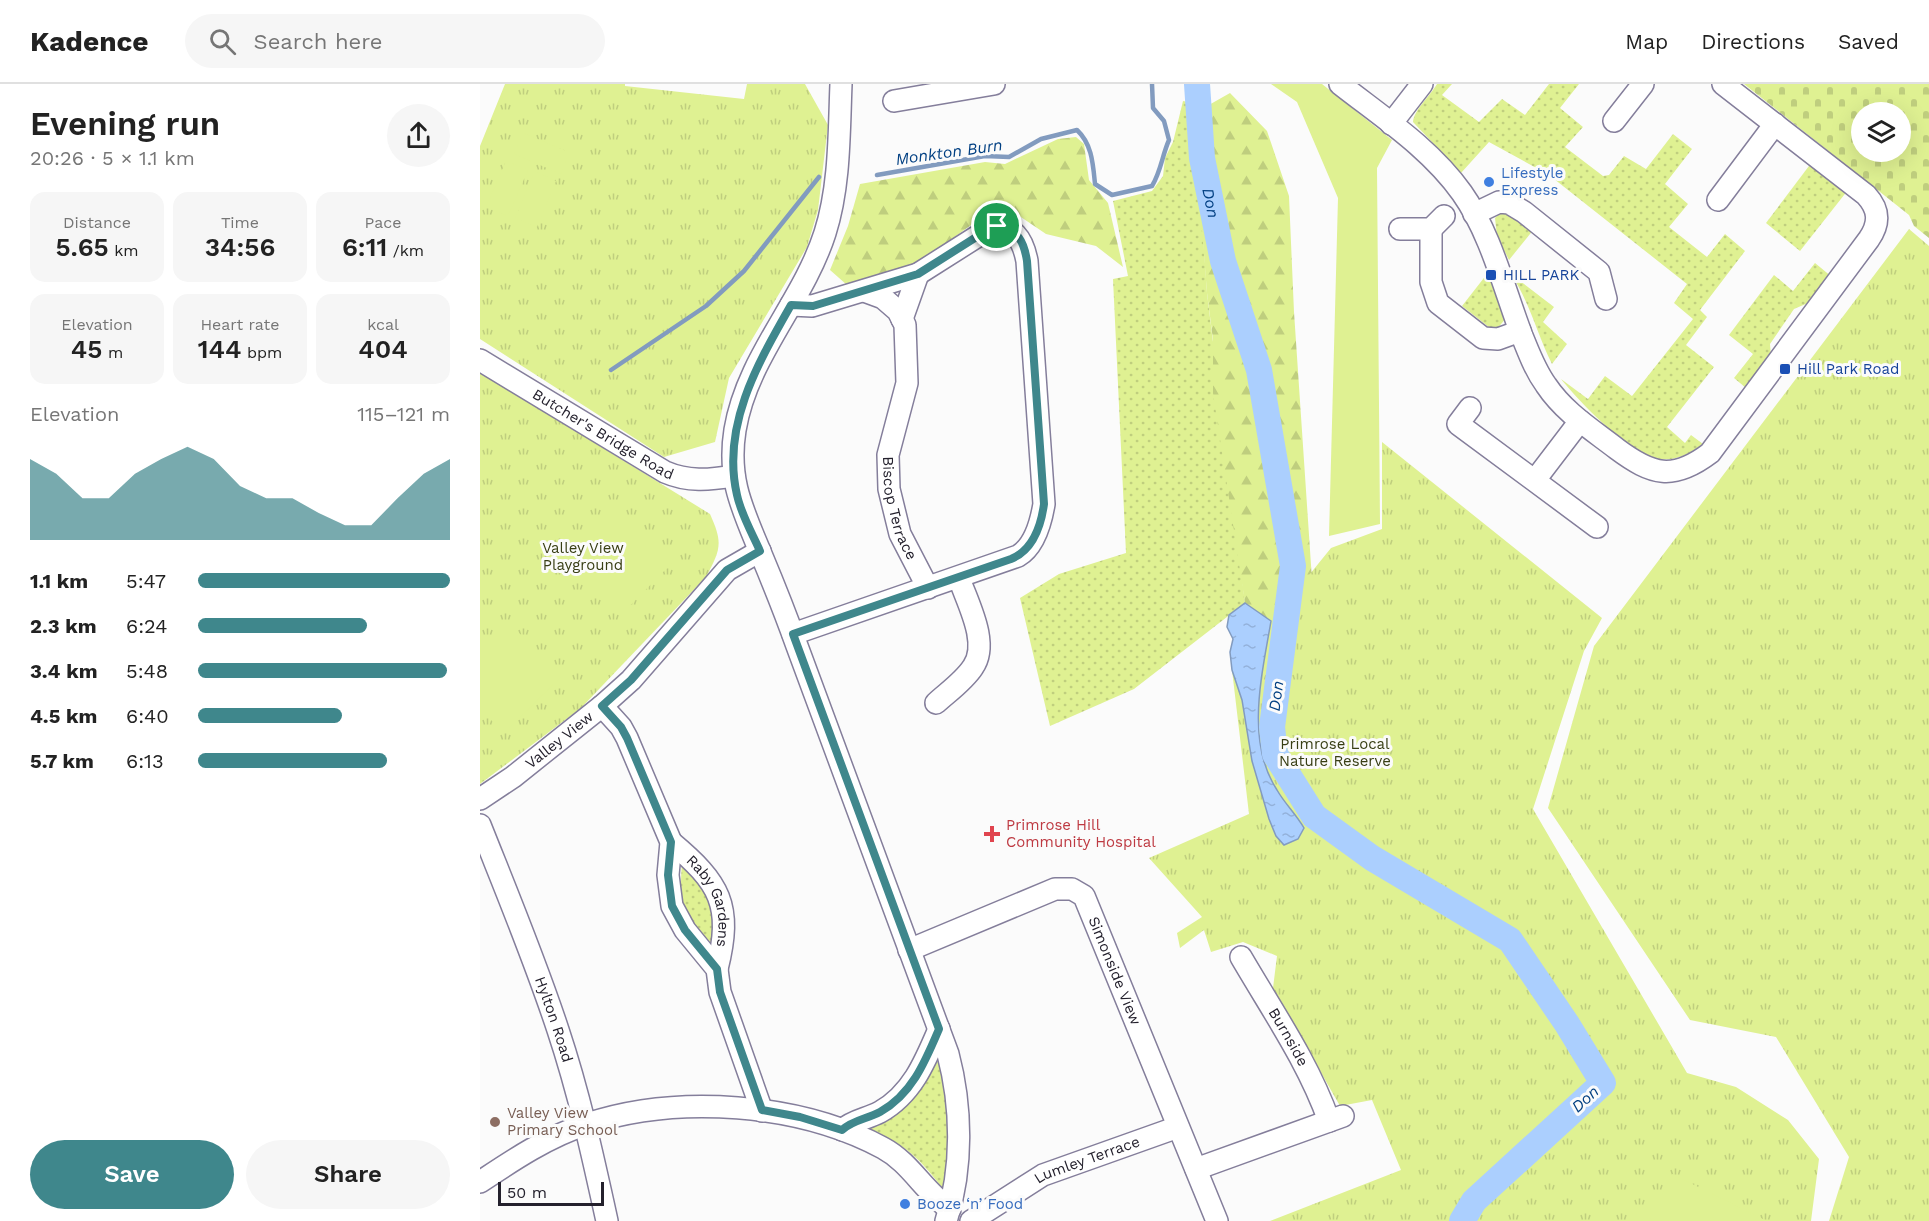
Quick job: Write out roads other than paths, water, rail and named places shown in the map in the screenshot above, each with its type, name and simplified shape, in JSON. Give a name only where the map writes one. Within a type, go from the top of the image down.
[{"type":"street","points":[[841,84],[833,203],[821,244],[791,305],[766,348],[742,405],[735,431],[734,476],[743,513],[792,631],[939,1029],[955,1080],[958,1137],[948,1215]]},
{"type":"street","points":[[894,101],[994,84]]},
{"type":"street","points":[[1340,84],[1444,170],[1474,214],[1520,331],[1544,383],[1557,400],[1580,421],[1644,468],[1658,472],[1672,472],[1699,462],[1710,453],[1869,239],[1877,222],[1873,202],[1723,84]]},
{"type":"street","points":[[1391,124],[1422,84]]},
{"type":"street","points":[[1614,121],[1643,84]]},
{"type":"street","points":[[1718,200],[1775,124]]},
{"type":"street","points":[[1474,214],[1498,202],[1509,203],[1524,212],[1599,272],[1606,299]]},
{"type":"street","points":[[1400,229],[1437,222],[1431,282],[1438,303],[1483,338],[1490,340],[1520,331]]},
{"type":"street","points":[[791,305],[813,306],[918,274],[997,226],[1017,234],[1025,249],[1028,267],[1043,514],[1024,553],[959,578],[792,631]]},
{"type":"street","points":[[902,319],[918,274]]},
{"type":"street","points":[[864,291],[883,298],[898,311],[902,319]]},
{"type":"street","name":"Biscop Terrace","points":[[902,319],[908,347],[907,374],[903,401],[888,455],[889,489],[900,534],[928,588]]},
{"type":"street","name":"Butcher's Bridge Road","points":[[480,360],[665,472],[679,478],[696,480],[734,476]]},
{"type":"street","points":[[1470,408],[1458,423],[1597,527]]},
{"type":"street","points":[[1535,480],[1580,421]]},
{"type":"street","name":"Valley View","points":[[480,799],[513,777],[602,706],[631,680],[727,570],[760,551]]},
{"type":"street","points":[[936,704],[973,668],[979,658],[980,646],[959,578]]},
{"type":"street","name":"Raby Gardens","points":[[602,706],[621,727],[627,738],[671,842],[702,868],[717,888],[725,924],[717,969],[720,992],[762,1110]]},
{"type":"street","name":"Hylton Road","points":[[480,825],[555,1019],[586,1124],[607,1221]]},
{"type":"street","name":"Raby Gardens","points":[[671,842],[668,875],[672,906],[685,930],[717,969]]},
{"type":"street","name":"Simonside View","points":[[909,950],[1055,889],[1079,891],[1084,896],[1094,919],[1217,1221]]},
{"type":"street","name":"Burnside","points":[[1196,1169],[1336,1119],[1297,1048],[1241,957]]},
{"type":"street","points":[[842,1130],[849,1124],[893,1104],[904,1094],[926,1061],[939,1029]]},
{"type":"street","points":[[480,1182],[542,1144],[586,1124],[653,1109],[762,1110],[800,1117],[842,1130],[884,1148],[906,1162],[942,1203],[948,1215]]},
{"type":"street","name":"Lumley Terrace","points":[[971,1221],[1043,1175],[1179,1127]]},
{"type":"water","points":[[1245,603],[1271,621],[1259,707],[1261,751],[1267,771],[1277,790],[1304,828],[1298,839],[1284,845],[1276,836],[1269,819],[1252,761],[1242,700],[1232,670],[1230,652],[1233,639],[1227,627],[1229,615]]},
{"type":"waterway","name":"Monkton Burn","points":[[877,175],[985,156],[1009,157],[1041,139],[1077,130],[1089,148],[1095,184],[1112,195],[1152,186],[1169,140],[1164,121],[1153,108],[1152,84]]},
{"type":"waterway","name":"Don","points":[[1197,84],[1202,158],[1223,261],[1259,370],[1293,566],[1272,727],[1275,754],[1314,816],[1372,858],[1510,940],[1567,1024],[1603,1083],[1474,1201],[1462,1221]]},
{"type":"waterway","name":"Monkton Burn","points":[[611,370],[706,306],[744,271],[819,177]]},
{"type":"place","name":"Lifestyle Express","points":[[1489,182]]},
{"type":"place","name":"HILL PARK","points":[[1491,275]]},
{"type":"place","name":"Hill Park Road","points":[[1785,369]]},
{"type":"place","name":"Primrose Hill Community Hospital","points":[[992,834]]},
{"type":"place","name":"Valley View Primary School","points":[[495,1122]]},
{"type":"place","name":"Booze ‘n’ Food","points":[[905,1204]]},
{"type":"park label","name":"Valley View Playground","points":[[583,556]]},
{"type":"park label","name":"Primrose Local Nature Reserve","points":[[1335,752]]}]
